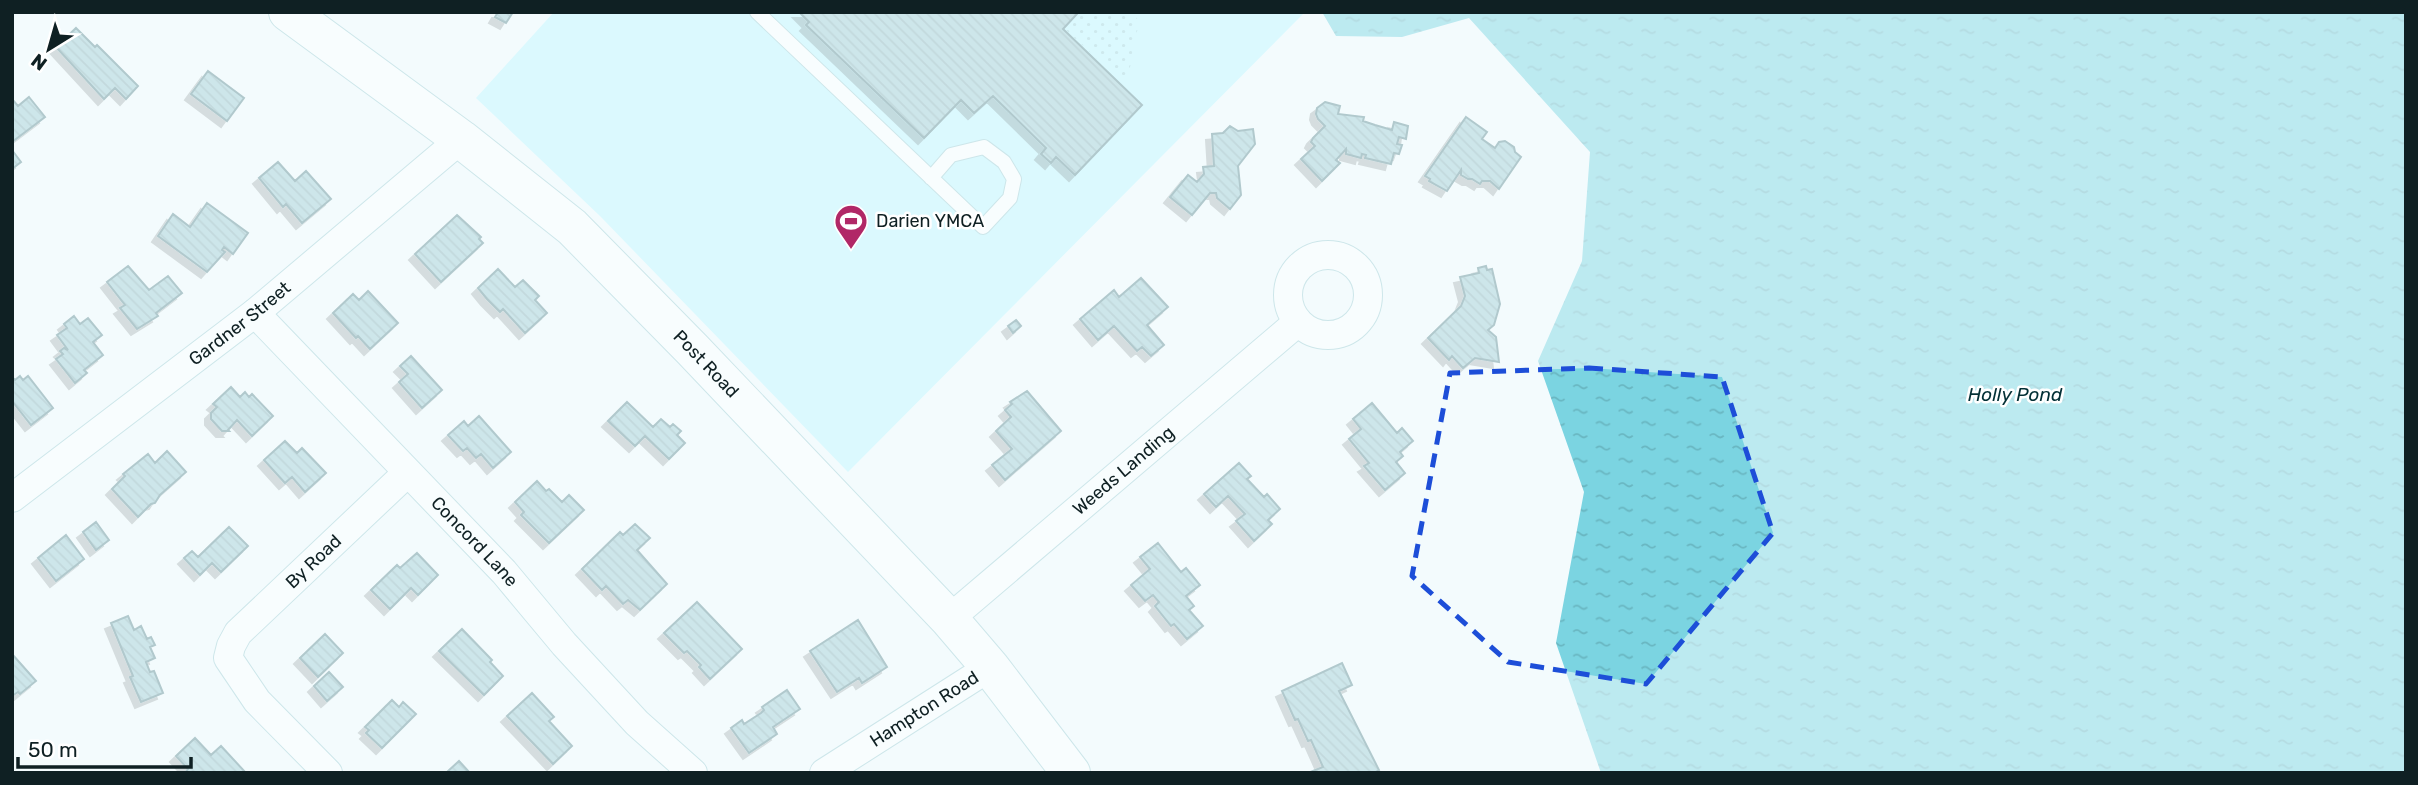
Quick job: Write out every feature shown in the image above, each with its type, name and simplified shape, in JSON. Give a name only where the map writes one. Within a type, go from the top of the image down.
[{"type":"main road","name":"Post Road","points":[[288,12],[461,139],[572,227],[949,619],[990,667],[1071,773]]},
{"type":"street","name":"Gardner Street","points":[[12,498],[255,313],[461,139]]},
{"type":"street","name":"Concord Lane","points":[[255,313],[505,572],[564,644],[637,723],[693,773]]},
{"type":"street","name":"Weeds Landing","points":[[949,619],[1298,323]]},
{"type":"street","name":"By Road","points":[[328,773],[257,701],[228,658],[238,633],[407,473]]},
{"type":"street","name":"Hampton Road","points":[[824,773],[990,667]]},
{"type":"lane","points":[[757,12],[931,178],[983,227],[1010,198],[1014,179],[1004,162],[984,147],[951,155],[931,178]]},
{"type":"highlighted area","points":[[1589,368],[1722,377],[1773,533],[1646,684],[1508,662],[1412,576],[1450,373]]},
{"type":"shaded area","name":"Darien YMCA","points":[[554,12],[1305,12],[848,472],[600,216],[476,98]]},
{"type":"shaded area","points":[[1080,12],[1131,12],[1142,24],[1134,38],[1130,66],[1122,82],[1065,29]]},
{"type":"water","name":"Holly Pond","points":[[1322,12],[2406,12],[2406,773],[1601,773],[1556,643],[1584,492],[1538,361],[1582,261],[1590,152],[1469,18],[1402,37],[1336,36]]},
{"type":"building","points":[[498,12],[513,12],[506,23],[495,17]]},
{"type":"building","points":[[799,12],[1074,12],[1077,14],[1063,29],[1142,105],[1075,175],[1056,157],[1051,163],[1041,154],[1046,148],[993,96],[974,113],[961,100],[924,138],[806,25],[809,22]]},
{"type":"building","points":[[76,28],[138,86],[126,99],[115,88],[104,99],[56,47]]},
{"type":"building","points":[[208,71],[244,98],[227,121],[191,94]]},
{"type":"building","points":[[29,97],[45,117],[12,142],[12,99],[18,106]]},
{"type":"building","points":[[1325,102],[1340,106],[1338,114],[1364,117],[1363,121],[1392,130],[1394,122],[1408,126],[1406,139],[1399,137],[1397,144],[1402,145],[1399,154],[1394,153],[1391,164],[1365,158],[1366,155],[1362,154],[1361,158],[1346,154],[1346,149],[1336,160],[1340,163],[1322,181],[1301,159],[1315,146],[1311,142],[1313,138],[1325,126],[1316,114],[1317,108]]},
{"type":"building","points":[[1466,117],[1487,132],[1482,139],[1495,148],[1499,142],[1505,141],[1514,147],[1521,157],[1499,189],[1490,181],[1482,181],[1480,184],[1468,179],[1461,175],[1461,170],[1447,191],[1425,176]]},
{"type":"building","points":[[1230,126],[1238,131],[1253,129],[1255,144],[1238,166],[1241,195],[1230,209],[1217,198],[1216,193],[1210,193],[1192,215],[1170,197],[1188,175],[1197,182],[1204,174],[1203,167],[1214,166],[1212,134],[1223,133]]},
{"type":"building","points":[[12,150],[21,162],[12,169]]},
{"type":"building","points":[[278,162],[295,181],[306,171],[331,199],[302,223],[286,204],[283,207],[259,178]]},
{"type":"building","points":[[207,203],[248,233],[233,254],[224,247],[222,250],[225,252],[207,272],[158,236],[173,214],[190,227]]},
{"type":"building","points":[[457,215],[481,237],[479,239],[483,243],[441,282],[415,254]]},
{"type":"building","points":[[128,266],[149,290],[168,276],[182,293],[156,313],[158,316],[137,329],[120,308],[125,305],[107,282]]},
{"type":"building","points":[[1486,266],[1487,270],[1492,269],[1500,304],[1494,325],[1488,330],[1496,337],[1499,362],[1475,358],[1463,368],[1452,356],[1449,360],[1428,338],[1461,306],[1465,296],[1460,277],[1479,273],[1478,268]]},
{"type":"building","points":[[498,269],[515,287],[523,280],[539,296],[535,300],[547,313],[525,333],[503,309],[500,312],[478,288]]},
{"type":"building","points":[[1141,278],[1168,307],[1147,325],[1164,345],[1151,356],[1142,347],[1137,351],[1114,326],[1098,340],[1080,319],[1114,290],[1119,297]]},
{"type":"building","points":[[368,291],[398,323],[370,349],[333,313],[353,294],[359,300]]},
{"type":"building","points":[[74,316],[80,324],[88,318],[102,335],[93,342],[103,355],[84,370],[87,373],[75,383],[56,359],[63,354],[60,351],[64,348],[68,350],[57,335],[67,328],[64,324]]},
{"type":"building","points":[[1016,320],[1021,326],[1013,333],[1008,326]]},
{"type":"building","points":[[411,356],[442,390],[422,408],[399,382],[408,374],[400,366]]},
{"type":"building","points":[[20,376],[23,380],[28,376],[53,408],[31,425],[12,401],[12,377],[15,380]]},
{"type":"building","points":[[231,387],[240,397],[245,392],[249,397],[252,394],[273,416],[252,436],[237,420],[229,431],[222,431],[211,419],[211,413],[217,407],[213,404]]},
{"type":"building","points":[[1027,391],[1061,431],[1005,480],[992,465],[1012,449],[996,431],[1011,417],[1005,410],[1012,404],[1010,402]]},
{"type":"building","points":[[627,402],[653,427],[661,419],[670,427],[673,424],[681,431],[677,435],[685,443],[669,459],[645,436],[635,446],[608,421]]},
{"type":"building","points":[[1372,403],[1397,433],[1402,428],[1413,441],[1400,452],[1403,456],[1396,462],[1405,473],[1385,490],[1364,466],[1369,463],[1349,439],[1361,429],[1353,419]]},
{"type":"building","points":[[479,416],[511,452],[493,468],[481,454],[476,458],[467,448],[463,451],[448,435],[464,421],[468,426]]},
{"type":"building","points":[[285,441],[297,453],[302,448],[326,473],[305,492],[292,477],[285,483],[264,460]]},
{"type":"building","points":[[167,451],[186,472],[138,517],[112,489],[125,476],[123,474],[148,454],[155,463]]},
{"type":"building","points":[[1239,463],[1251,476],[1247,479],[1264,497],[1267,494],[1280,509],[1268,520],[1272,524],[1254,541],[1236,521],[1245,514],[1228,496],[1216,507],[1204,494]]},
{"type":"building","points":[[537,481],[562,502],[569,495],[584,510],[549,543],[521,515],[524,512],[515,502]]},
{"type":"building","points":[[96,522],[109,540],[96,550],[83,532]]},
{"type":"building","points":[[635,524],[650,538],[637,550],[667,584],[640,610],[628,600],[623,604],[606,586],[602,590],[582,569],[620,532],[623,535]]},
{"type":"building","points":[[229,527],[248,546],[221,572],[212,563],[200,575],[184,558],[192,551],[198,557]]},
{"type":"building","points":[[66,535],[84,559],[56,581],[38,558]]},
{"type":"building","points":[[1158,543],[1181,572],[1186,568],[1200,585],[1186,596],[1194,606],[1189,610],[1203,626],[1187,639],[1174,624],[1171,626],[1155,606],[1159,602],[1153,595],[1145,601],[1131,585],[1150,569],[1140,557]]},
{"type":"building","points":[[417,553],[438,575],[418,595],[411,588],[390,609],[371,590],[397,565],[400,568]]},
{"type":"building","points":[[697,602],[742,649],[710,679],[687,651],[684,653],[664,633]]},
{"type":"building","points":[[128,616],[134,630],[141,626],[147,639],[151,637],[155,645],[150,647],[155,658],[146,662],[150,672],[154,671],[163,693],[141,702],[111,623]]},
{"type":"building","points":[[858,620],[887,667],[862,683],[859,678],[837,692],[810,651]]},
{"type":"building","points":[[462,629],[492,660],[490,662],[503,676],[484,695],[439,651]]},
{"type":"building","points":[[325,634],[343,653],[318,677],[300,658]]},
{"type":"building","points":[[12,654],[36,681],[20,694],[18,692],[12,696]]},
{"type":"building","points":[[1342,663],[1352,685],[1339,691],[1379,770],[1374,773],[1308,773],[1323,767],[1311,740],[1308,741],[1298,719],[1295,720],[1282,691]]},
{"type":"building","points":[[329,672],[343,687],[327,701],[314,686]]},
{"type":"building","points":[[787,690],[800,709],[773,727],[777,734],[749,753],[731,728],[742,720],[744,724],[761,713],[764,710],[762,707]]},
{"type":"building","points":[[532,693],[554,717],[549,721],[572,746],[553,764],[507,716]]},
{"type":"building","points":[[392,700],[399,707],[403,702],[416,714],[382,748],[366,733],[369,730],[365,727]]},
{"type":"building","points":[[195,738],[211,755],[221,746],[246,773],[185,773],[188,769],[176,756]]},
{"type":"building","points":[[459,761],[470,773],[446,773]]},
{"type":"place","name":"Darien YMCA","points":[[851,251]]}]
